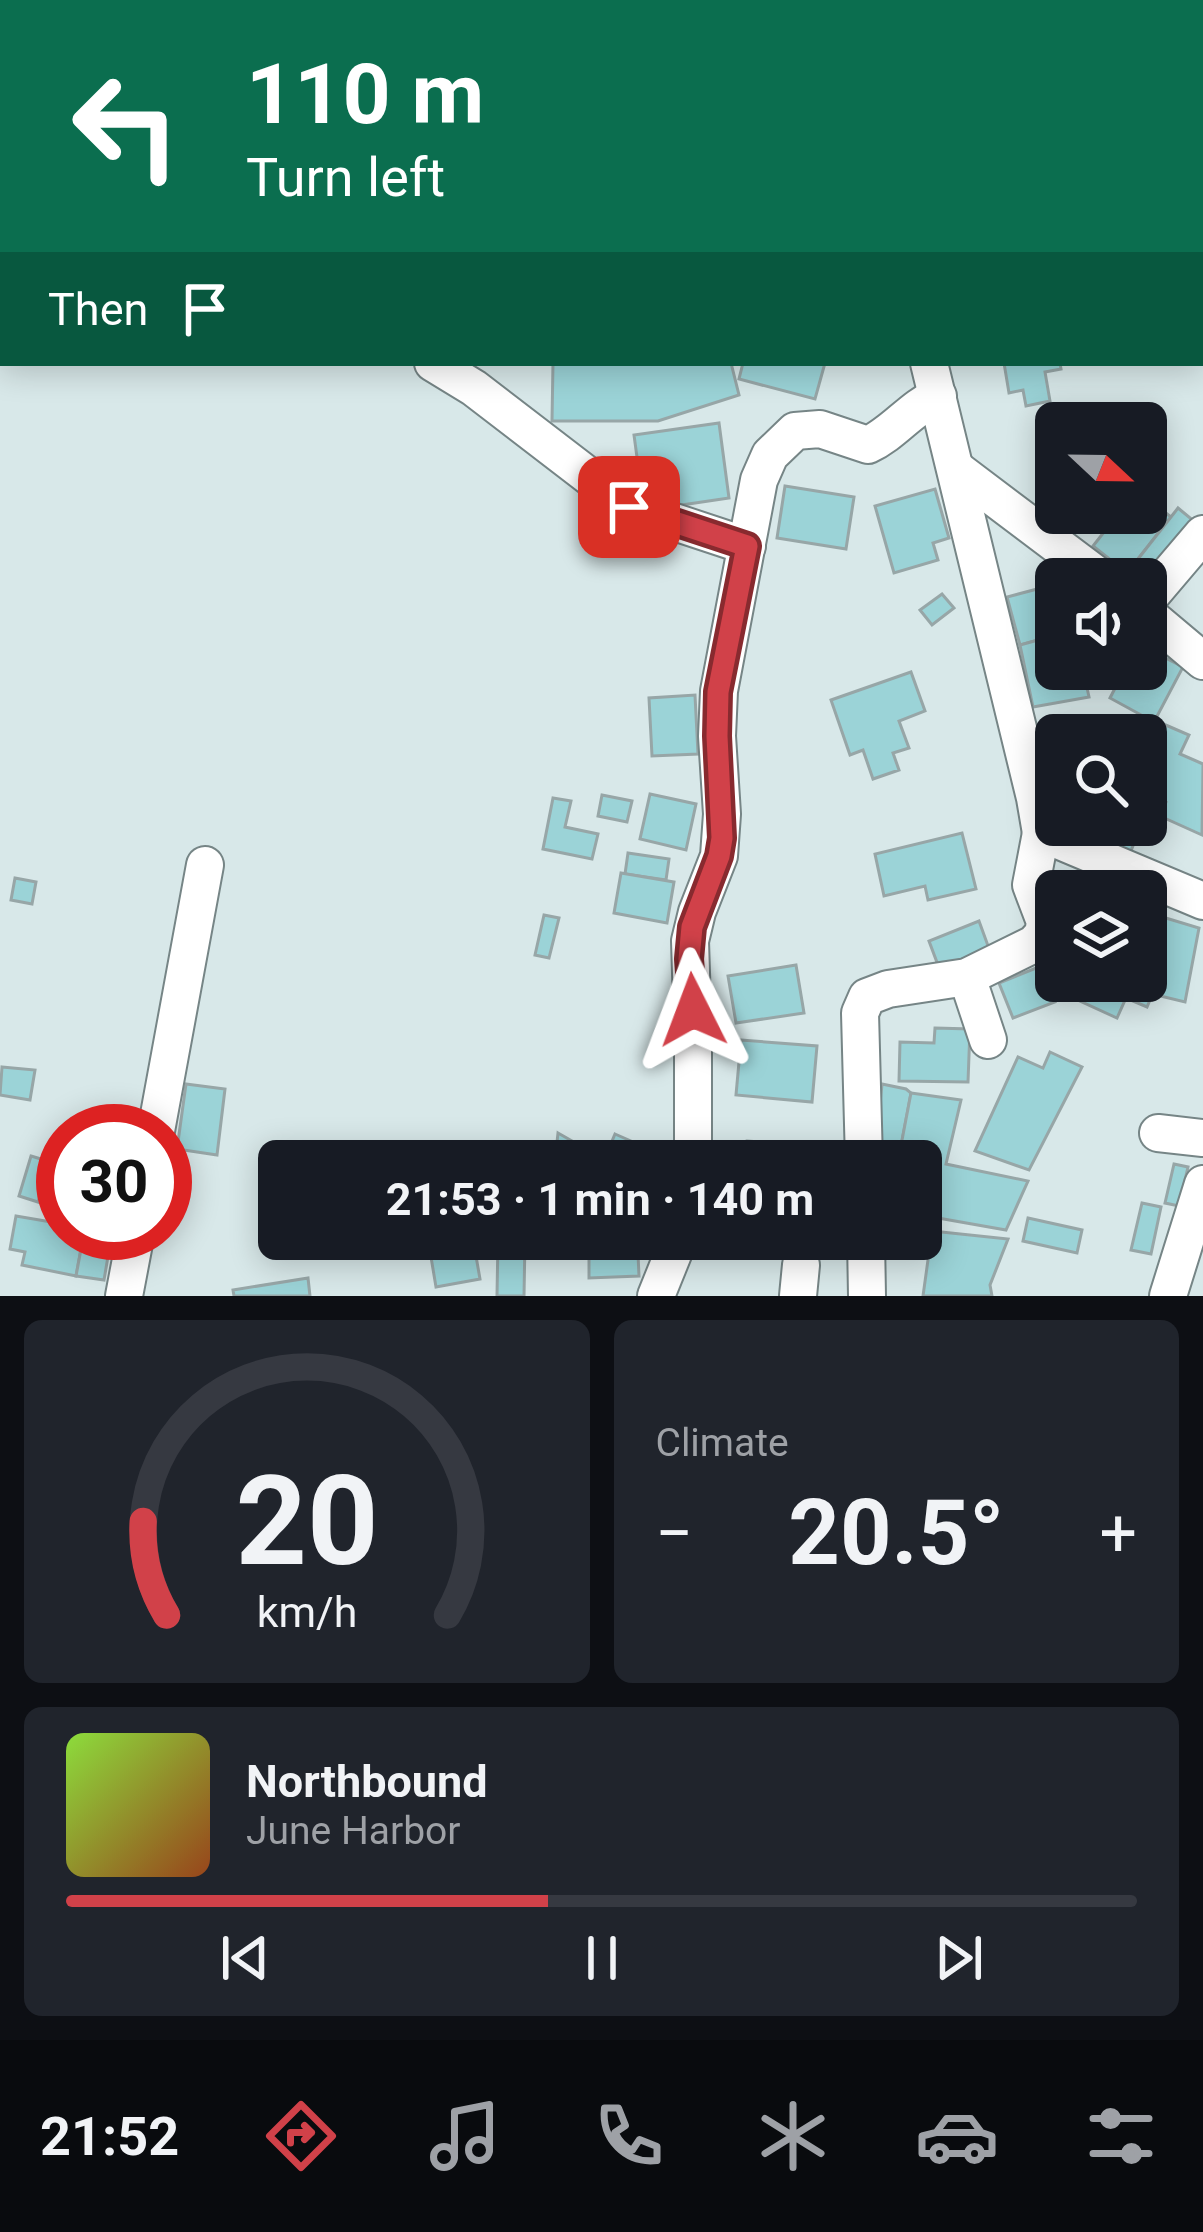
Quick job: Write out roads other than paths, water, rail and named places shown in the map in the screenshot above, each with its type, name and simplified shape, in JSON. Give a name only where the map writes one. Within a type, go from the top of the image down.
[{"type":"street","points":[[438,366],[629,507],[747,546]]},
{"type":"street","points":[[693,1140],[690,941],[719,856],[718,692],[764,467],[795,430],[820,429],[868,445],[923,403],[933,380]]},
{"type":"street","points":[[933,380],[1035,798]]},
{"type":"street","points":[[956,469],[1074,558]]},
{"type":"street","points":[[1167,577],[1203,535]]},
{"type":"street","points":[[1167,631],[1203,662]]},
{"type":"street","points":[[863,1140],[860,1013],[867,997],[967,976],[1034,944],[1045,922],[1030,885],[1038,846]]},
{"type":"street","points":[[1073,846],[1203,902]]},
{"type":"street","points":[[161,1104],[205,865]]},
{"type":"street","points":[[967,976],[988,1040]]},
{"type":"street","points":[[1158,1133],[1203,1138]]},
{"type":"street","points":[[1168,1296],[1203,1184]]},
{"type":"street","points":[[124,1296],[131,1260]]},
{"type":"street","points":[[656,1296],[671,1260]]},
{"type":"street","points":[[866,1260],[867,1296]]}]
